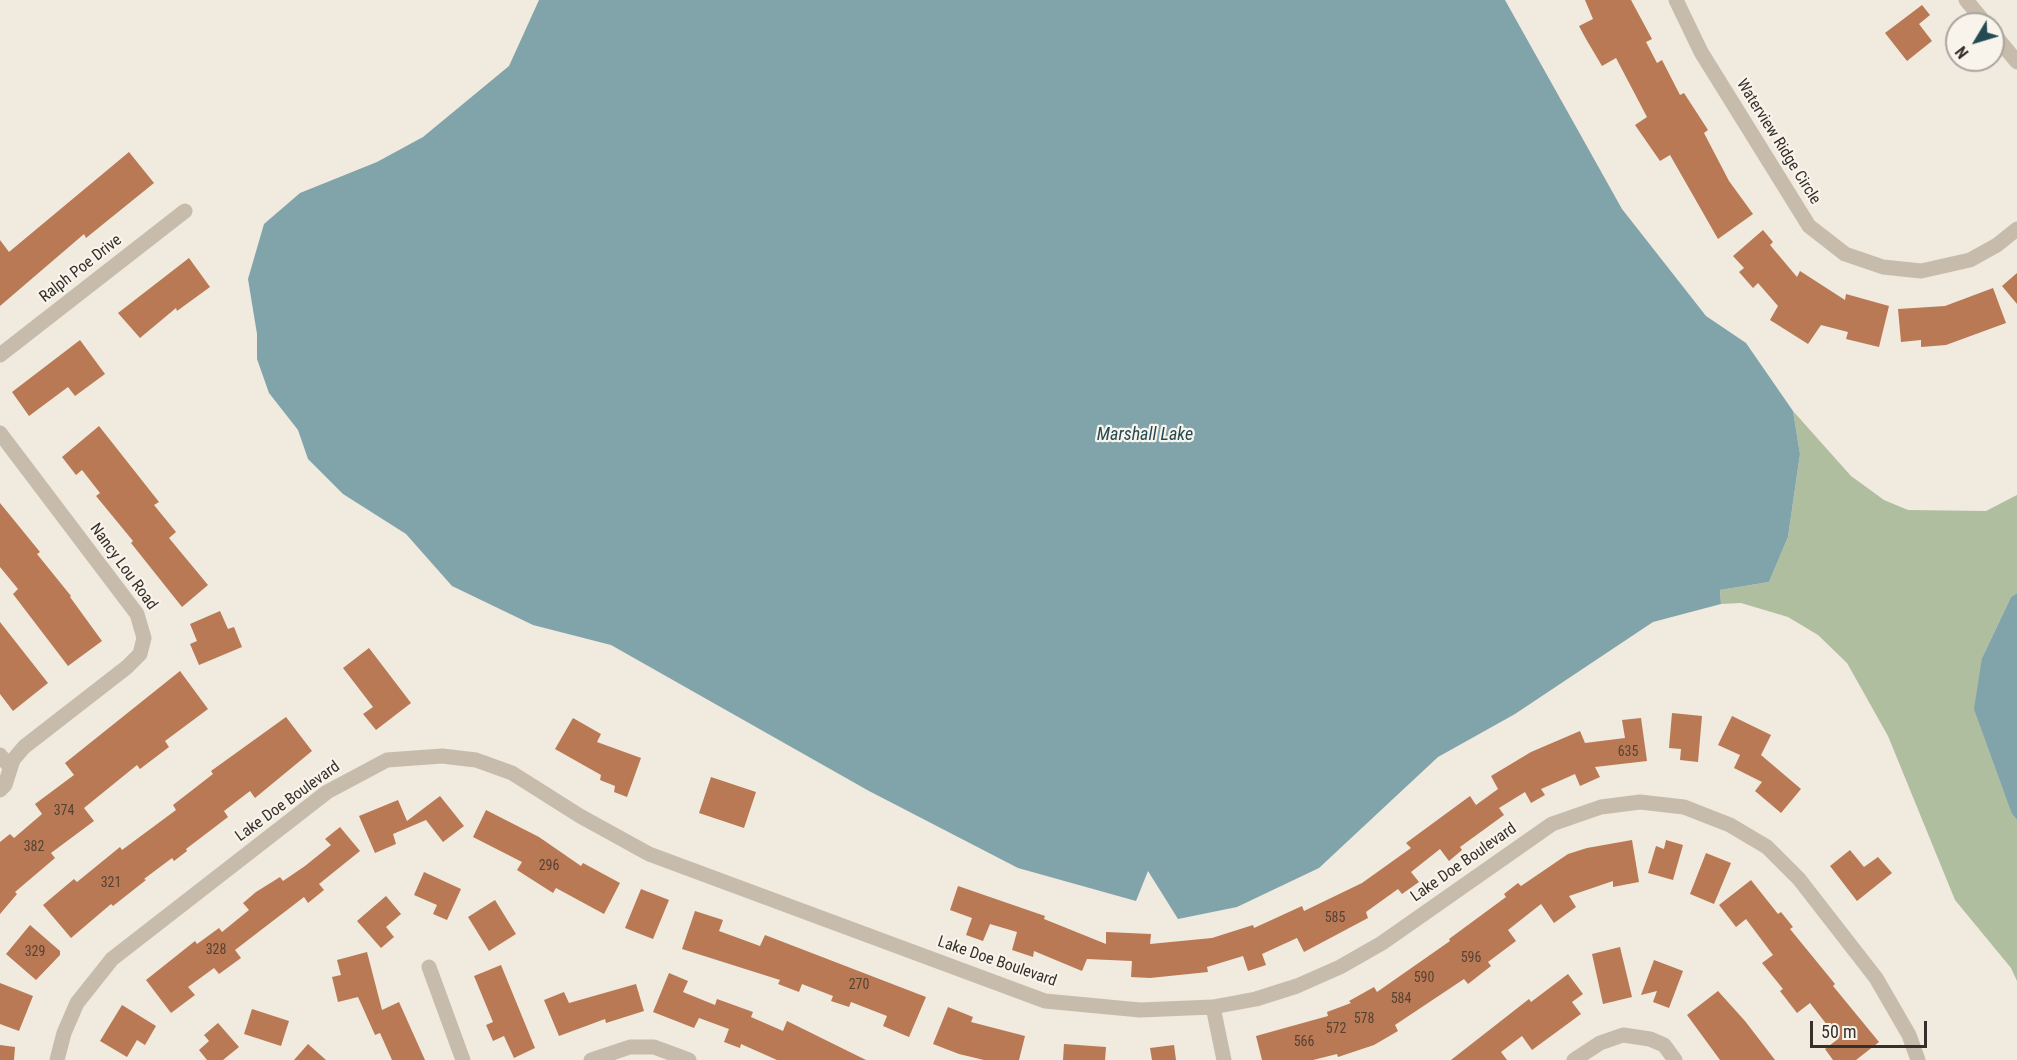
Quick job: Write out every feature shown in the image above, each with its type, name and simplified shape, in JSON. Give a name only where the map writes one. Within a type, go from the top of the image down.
[{"type":"street","name":"Waterview Ridge Circle","points":[[1676,0],[1701,52],[1809,226],[1845,254],[1883,267],[1921,271],[1970,260],[1997,245],[2017,229]]},
{"type":"street","points":[[1966,0],[1976,12]]},
{"type":"street","points":[[2005,48],[2017,62]]},
{"type":"street","name":"Ralph Poe Drive","points":[[0,355],[185,211]]},
{"type":"street","name":"Nancy Lou Road","points":[[0,433],[137,614],[144,628],[140,654],[128,667],[5,761],[5,785],[0,790]]},
{"type":"street","name":"Lake Doe Boulevard","points":[[57,1060],[64,1033],[77,1003],[112,959],[327,792],[387,760],[442,756],[476,760],[512,774],[580,816],[649,854],[1045,1000],[1140,1010],[1213,1007],[1256,999],[1298,986],[1340,967],[1382,943],[1552,824],[1601,807],[1640,802],[1684,807],[1707,814],[1767,847],[1799,879],[1875,978],[1909,1035],[1918,1060]]},
{"type":"street","points":[[429,967],[463,1060]]},
{"type":"street","points":[[1213,1007],[1224,1060]]},
{"type":"street","points":[[1574,1060],[1600,1043],[1623,1035],[1657,1042],[1664,1046],[1675,1060]]},
{"type":"street","points":[[591,1060],[630,1047],[654,1047],[689,1060]]},
{"type":"green space","points":[[1793,411],[1851,476],[1884,500],[1908,510],[1986,511],[2017,495],[2017,593],[2011,597],[1982,658],[2012,814],[2017,820],[2017,981],[2011,968],[1955,900],[1888,736],[1847,663],[1818,635],[1788,617],[1741,603],[1721,604],[1720,590],[1769,582],[1788,537],[1800,454]]},
{"type":"water","name":"Marshall Lake","points":[[539,0],[1505,0],[1622,209],[1706,316],[1746,343],[1793,411],[1800,454],[1788,537],[1769,582],[1720,590],[1721,604],[1653,622],[1515,714],[1438,757],[1319,868],[1237,907],[1178,919],[1148,871],[1136,901],[1018,868],[869,791],[611,645],[533,625],[452,586],[406,534],[343,494],[308,459],[298,430],[269,393],[257,359],[257,334],[248,279],[264,224],[300,193],[377,162],[423,137],[509,66]]},
{"type":"water","points":[[2017,593],[2017,820],[2012,814],[1974,709],[1982,658],[2011,597]]},
{"type":"building","points":[[1585,0],[1631,0],[1652,39],[1646,42],[1657,63],[1662,60],[1680,95],[1684,93],[1708,130],[1704,133],[1729,181],[1753,214],[1718,239],[1670,155],[1660,161],[1635,125],[1647,117],[1616,58],[1602,66],[1586,39],[1579,26],[1593,19]]},
{"type":"building","points":[[1922,5],[1930,15],[1919,24],[1932,41],[1907,61],[1885,33]]},
{"type":"building","points":[[129,152],[154,183],[86,238],[84,234],[0,306],[0,240],[9,252]]},
{"type":"building","points":[[1763,230],[1773,242],[1770,245],[1797,277],[1800,271],[1845,300],[1846,294],[1889,306],[1879,347],[1846,339],[1848,332],[1821,325],[1808,344],[1770,320],[1778,306],[1758,283],[1753,288],[1739,272],[1744,268],[1733,256]]},
{"type":"building","points":[[189,258],[210,287],[177,311],[176,308],[140,338],[118,313]]},
{"type":"building","points":[[2017,273],[2017,304],[2002,286]]},
{"type":"building","points":[[1993,288],[2006,323],[1946,345],[1921,347],[1921,340],[1901,342],[1898,309],[1945,306]]},
{"type":"building","points":[[80,340],[105,374],[75,396],[68,387],[29,416],[12,392]]},
{"type":"building","points":[[99,426],[159,502],[154,505],[176,532],[169,538],[208,585],[182,607],[96,496],[100,493],[82,470],[76,475],[62,457]]},
{"type":"building","points":[[0,503],[40,552],[37,554],[71,596],[102,641],[68,666],[13,594],[18,589],[0,567]]},
{"type":"building","points":[[220,611],[228,629],[234,627],[242,647],[199,665],[190,644],[197,641],[190,624]]},
{"type":"building","points":[[0,622],[48,683],[13,711],[0,694]]},
{"type":"building","points":[[369,648],[411,703],[376,730],[363,714],[373,707],[343,668]]},
{"type":"building","points":[[180,671],[208,709],[165,741],[169,747],[140,769],[137,765],[84,808],[94,821],[51,853],[55,858],[15,892],[17,894],[0,914],[0,842],[10,834],[14,838],[42,814],[35,804],[74,775],[65,763]]},
{"type":"building","points":[[1672,713],[1702,716],[1698,762],[1680,760],[1681,749],[1669,748]]},
{"type":"building","points":[[1732,716],[1771,735],[1761,755],[1801,789],[1781,813],[1755,791],[1762,782],[1734,768],[1740,755],[1718,745]]},
{"type":"building","points":[[286,717],[312,751],[255,798],[250,791],[224,811],[228,817],[174,861],[172,858],[113,906],[111,904],[71,938],[43,905],[74,879],[77,882],[120,847],[122,850],[176,810],[173,805],[213,774],[211,771]]},
{"type":"building","points":[[573,718],[601,734],[597,742],[641,758],[627,797],[614,792],[615,786],[600,780],[601,775],[555,749]]},
{"type":"building","points":[[1641,718],[1647,761],[1595,767],[1600,777],[1580,786],[1575,774],[1541,789],[1545,795],[1531,803],[1525,792],[1499,808],[1504,815],[1460,847],[1462,850],[1449,861],[1440,849],[1411,872],[1419,882],[1402,894],[1398,889],[1366,912],[1368,918],[1304,952],[1297,938],[1262,954],[1266,965],[1248,971],[1243,956],[1207,967],[1208,972],[1150,978],[1131,977],[1132,961],[1087,959],[1082,971],[1034,951],[1033,957],[1012,950],[1017,932],[990,924],[983,941],[966,935],[972,918],[950,910],[958,886],[1045,916],[1044,919],[1106,944],[1106,932],[1151,934],[1150,944],[1212,938],[1253,925],[1254,928],[1302,906],[1304,911],[1362,883],[1411,848],[1406,843],[1470,796],[1476,805],[1498,789],[1491,776],[1531,752],[1580,731],[1585,743],[1625,738],[1622,720]]},
{"type":"building","points":[[711,777],[756,792],[744,828],[699,813]]},
{"type":"building","points":[[440,796],[464,826],[443,842],[426,820],[393,834],[396,844],[375,853],[359,816],[398,800],[407,821]]},
{"type":"building","points":[[486,810],[539,837],[581,866],[583,863],[620,883],[604,914],[556,888],[553,893],[517,870],[522,862],[473,837]]},
{"type":"building","points":[[340,827],[360,851],[319,884],[324,890],[308,903],[304,897],[235,950],[241,958],[219,974],[214,968],[188,987],[195,995],[171,1013],[146,980],[195,941],[197,944],[219,928],[222,932],[249,910],[243,903],[280,877],[283,881],[305,866],[331,845],[325,839]]},
{"type":"building","points":[[1632,840],[1639,882],[1613,887],[1613,881],[1569,896],[1576,907],[1554,923],[1541,904],[1508,930],[1516,941],[1488,962],[1491,966],[1468,984],[1464,979],[1395,1025],[1398,1031],[1374,1045],[1338,1057],[1337,1054],[1313,1060],[1262,1060],[1256,1036],[1328,1016],[1327,1012],[1351,1003],[1349,1001],[1374,987],[1377,992],[1450,941],[1449,939],[1506,897],[1504,894],[1518,883],[1521,886],[1568,854],[1587,848]]},
{"type":"building","points":[[1666,840],[1683,845],[1673,880],[1648,873],[1656,846],[1664,849]]},
{"type":"building","points":[[1850,850],[1864,867],[1878,857],[1892,873],[1857,901],[1830,866]]},
{"type":"building","points":[[1706,853],[1731,863],[1714,904],[1690,894]]},
{"type":"building","points":[[424,872],[461,889],[447,920],[433,914],[437,905],[414,895]]},
{"type":"building","points":[[1751,880],[1778,914],[1781,912],[1793,927],[1790,929],[1879,1042],[1856,1060],[1833,1060],[1825,1049],[1838,1039],[1810,1003],[1797,1013],[1780,991],[1783,989],[1762,963],[1773,955],[1746,919],[1736,927],[1719,905]]},
{"type":"building","points":[[641,889],[669,900],[653,939],[625,928]]},
{"type":"building","points":[[386,896],[401,914],[386,927],[394,937],[381,948],[357,921]]},
{"type":"building","points":[[495,900],[516,934],[489,951],[468,917]]},
{"type":"building","points":[[695,911],[723,920],[719,931],[760,946],[765,935],[926,997],[909,1037],[883,1026],[887,1016],[851,1002],[849,1007],[831,1001],[833,996],[802,984],[799,992],[778,984],[780,980],[682,949]]},
{"type":"building","points":[[30,925],[60,951],[60,955],[36,980],[6,954]]},
{"type":"building","points":[[1620,947],[1632,997],[1603,1004],[1592,954]]},
{"type":"building","points":[[367,952],[382,1010],[399,1002],[425,1060],[392,1060],[380,1033],[375,1035],[358,997],[338,1002],[332,977],[341,975],[337,960]]},
{"type":"building","points":[[1654,960],[1683,971],[1669,1008],[1653,1002],[1657,991],[1641,995]]},
{"type":"building","points":[[501,965],[535,1048],[514,1058],[504,1036],[493,1041],[486,1025],[493,1022],[474,976]]},
{"type":"building","points":[[669,973],[688,981],[683,992],[715,1005],[717,999],[753,1012],[751,1017],[783,1031],[787,1021],[866,1060],[777,1060],[741,1044],[740,1048],[724,1042],[729,1029],[699,1018],[694,1028],[653,1012]]},
{"type":"building","points":[[1568,974],[1583,994],[1572,1002],[1581,1014],[1532,1050],[1522,1036],[1501,1052],[1507,1060],[1451,1060],[1529,999],[1531,1002]]},
{"type":"building","points":[[0,983],[33,996],[19,1031],[0,1024]]},
{"type":"building","points":[[636,984],[644,1011],[606,1023],[605,1019],[559,1036],[544,1000],[564,992],[569,1003]]},
{"type":"building","points":[[1718,991],[1775,1060],[1720,1060],[1687,1015]]},
{"type":"building","points":[[122,1005],[156,1026],[145,1045],[137,1040],[127,1057],[100,1041]]},
{"type":"building","points":[[948,1007],[973,1017],[971,1022],[1025,1036],[1019,1060],[984,1060],[933,1044]]},
{"type":"building","points":[[252,1009],[289,1021],[281,1046],[244,1034]]},
{"type":"building","points":[[218,1023],[239,1047],[223,1060],[207,1060],[199,1050],[209,1041],[204,1035]]},
{"type":"building","points":[[308,1044],[326,1060],[294,1060]]},
{"type":"building","points":[[1064,1044],[1106,1047],[1105,1060],[1063,1060]]},
{"type":"building","points":[[0,1045],[15,1047],[14,1060],[0,1060]]},
{"type":"building","points":[[1174,1045],[1176,1060],[1152,1060],[1150,1048]]}]
